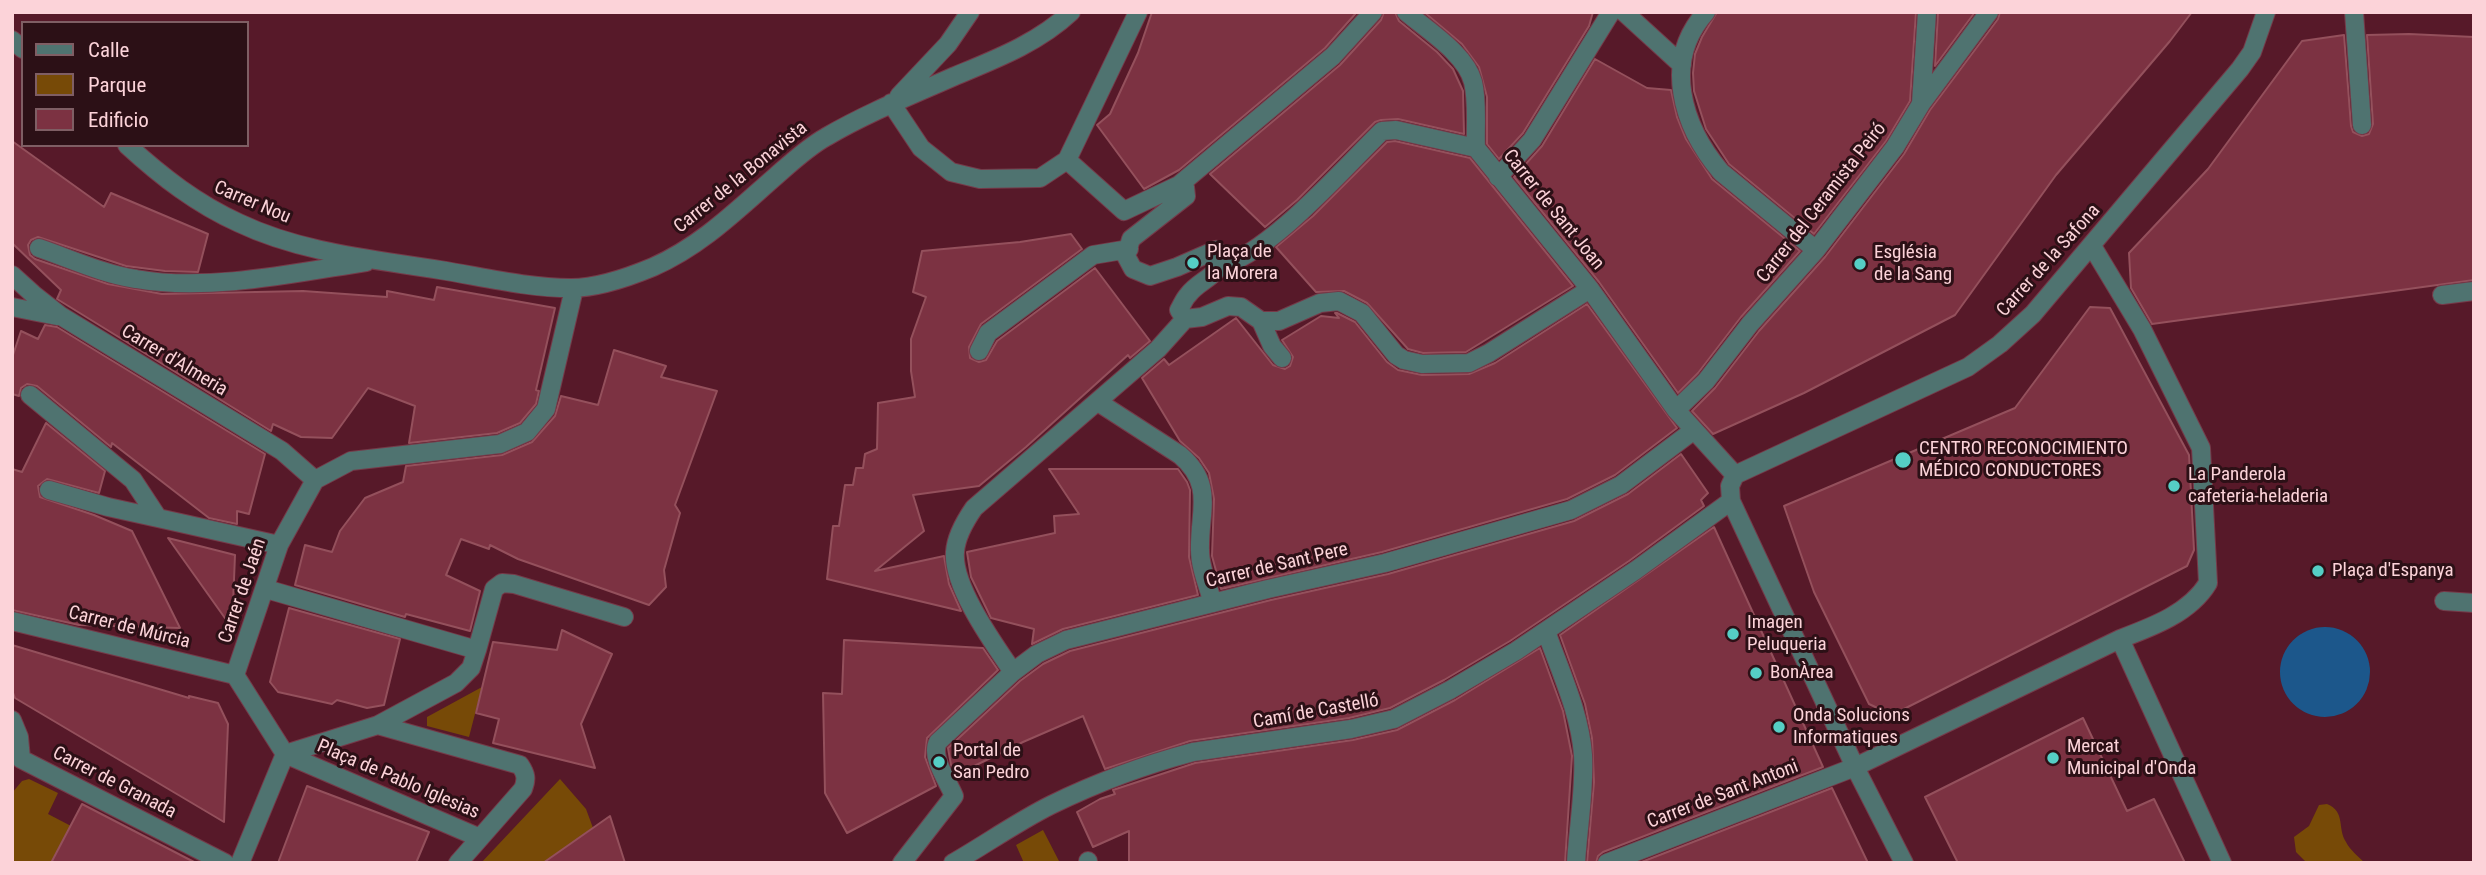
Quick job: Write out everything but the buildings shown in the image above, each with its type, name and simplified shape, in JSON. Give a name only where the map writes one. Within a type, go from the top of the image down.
[{"type":"street","points":[[891,103],[948,44],[970,12]]},
{"type":"street","points":[[891,103],[1014,51],[1071,12]]},
{"type":"street","points":[[891,103],[921,148],[951,172],[979,179],[1040,178],[1067,160],[1138,12]]},
{"type":"street","points":[[1067,160],[1124,211],[1179,185],[1333,57],[1373,12]]},
{"type":"street","points":[[1406,12],[1462,59],[1469,72],[1473,82],[1476,148]]},
{"type":"street","points":[[1498,177],[1532,140],[1611,12]]},
{"type":"street","points":[[1624,12],[1682,65]]},
{"type":"street","points":[[1706,12],[1688,37],[1682,65],[1686,110],[1699,140],[1721,172],[1816,250]]},
{"type":"street","points":[[1921,104],[1927,12]]},
{"type":"street","name":"Carrer del Ceramista Peiró","points":[[1676,410],[1706,381],[1751,324],[1816,250],[1895,147],[1921,104],[1989,12]]},
{"type":"street","name":"Carrer de la Safona","points":[[1735,475],[1968,367],[2000,344],[2033,314],[2240,69],[2252,52],[2266,12]]},
{"type":"street","points":[[2354,12],[2362,125]]},
{"type":"street","name":"Carrer de la Bonavista","points":[[574,289],[630,275],[675,257],[722,224],[796,158],[824,138],[891,103]]},
{"type":"street","name":"Carrer de Sant Joan","points":[[1221,265],[1233,263],[1271,239],[1382,131],[1396,130],[1476,148],[1590,289],[1676,410],[1735,475]]},
{"type":"street","name":"Carrer Nou","points":[[129,147],[200,204],[242,225],[292,243],[511,282],[574,289]]},
{"type":"street","points":[[1179,185],[1185,187],[1186,196],[1131,239],[1126,256],[1133,269],[1150,276],[1216,250],[1223,258],[1218,272],[1188,294],[1179,310],[1185,319]]},
{"type":"street","points":[[1855,767],[2181,611],[2200,595],[2207,583],[2201,448],[2142,329],[2092,246]]},
{"type":"street","name":"Carrer Nou","points":[[39,248],[97,269],[136,279],[175,282],[267,277],[380,260]]},
{"type":"street","points":[[979,351],[988,333],[1093,255],[1129,249]]},
{"type":"street","name":"Carrer d'Almeria","points":[[12,275],[61,316],[282,451],[315,480]]},
{"type":"street","points":[[315,480],[351,461],[500,444],[527,432],[546,409],[574,289]]},
{"type":"street","points":[[1261,321],[1279,321],[1320,303],[1339,301],[1362,313],[1396,355],[1404,360],[1422,364],[1469,363],[1590,289]]},
{"type":"street","points":[[2447,294],[2474,291]]},
{"type":"street","points":[[1013,672],[981,622],[955,565],[955,548],[963,524],[974,508],[1158,349],[1185,319],[1202,317],[1228,306],[1241,307],[1261,321],[1272,346],[1282,358]]},
{"type":"street","points":[[12,307],[61,316]]},
{"type":"street","points":[[30,395],[133,480],[158,518]]},
{"type":"street","points":[[1098,402],[1180,455],[1192,465],[1199,476],[1204,494],[1200,551],[1213,603]]},
{"type":"street","name":"Carrer de Sant Pere","points":[[902,863],[954,796],[937,758],[936,746],[1013,672],[1037,654],[1066,640],[1385,563],[1571,510],[1621,485],[1694,430]]},
{"type":"street","points":[[1735,475],[1730,486],[1731,501],[1855,767],[1904,863]]},
{"type":"street","name":"Carrer de Jaén","points":[[235,676],[279,545],[315,480]]},
{"type":"street","points":[[49,490],[108,508],[279,545]]},
{"type":"street","name":"Camí de Castelló","points":[[953,863],[1052,805],[1101,783],[1172,758],[1193,752],[1364,727],[1394,719],[1450,690],[1546,631],[1731,501]]},
{"type":"street","name":"Plaça de Pablo Iglesias","points":[[285,754],[378,725],[456,683],[471,668],[494,589],[502,583],[514,584],[624,617]]},
{"type":"street","points":[[266,589],[477,650]]},
{"type":"street","points":[[2444,601],[2474,603]]},
{"type":"street","name":"Carrer de Múrcia","points":[[12,621],[235,676]]},
{"type":"street","points":[[1546,631],[1577,720],[1581,741],[1583,765],[1576,863]]},
{"type":"street","points":[[2120,639],[2222,863]]},
{"type":"street","points":[[235,676],[285,754],[240,863]]},
{"type":"street","name":"Carrer de Granada","points":[[12,720],[19,737],[17,765],[225,863]]},
{"type":"street","name":"Plaça de Pablo Iglesias","points":[[285,754],[480,838],[523,789],[525,773],[520,765],[378,725]]},
{"type":"street","name":"Carrer de Sant Antoni","points":[[1607,863],[1855,767]]},
{"type":"street","points":[[458,863],[480,838]]},
{"type":"green space","points":[[482,687],[469,737],[427,726],[427,717]]},
{"type":"green space","points":[[29,779],[58,793],[48,814],[71,826],[51,863],[12,863],[12,793],[22,781]]},
{"type":"green space","points":[[560,779],[586,809],[606,863],[571,863],[561,850],[543,863],[481,863]]},
{"type":"green space","points":[[2327,804],[2337,811],[2343,837],[2365,863],[2307,863],[2296,852],[2294,837],[2309,826],[2319,805]]},
{"type":"green space","points":[[1043,830],[1060,863],[1024,863],[1016,845]]},
{"type":"water","points":[[2325,627],[2342,631],[2357,640],[2366,655],[2370,672],[2366,689],[2357,704],[2342,713],[2325,717],[2308,713],[2293,704],[2284,689],[2280,672],[2284,655],[2293,640],[2308,631]]},
{"type":"place","name":"Plaça de la Morera","points":[[1193,263]]},
{"type":"place","name":"Església de la Sang","points":[[1860,264]]},
{"type":"place","name":"CENTRO RECONOCIMIENTO MÉDICO CONDUCTORES","points":[[1903,460]]},
{"type":"place","name":"La Panderola cafeteria-heladeria","points":[[2174,486]]},
{"type":"place","name":"Plaça d'Espanya","points":[[2318,571]]},
{"type":"place","name":"Imagen Peluqueria","points":[[1733,634]]},
{"type":"place","name":"BonÀrea","points":[[1756,673]]},
{"type":"place","name":"Onda Solucions Informatiques","points":[[1779,727]]},
{"type":"place","name":"Mercat Municipal d'Onda","points":[[2053,758]]},
{"type":"place","name":"Portal de San Pedro","points":[[939,762]]}]
